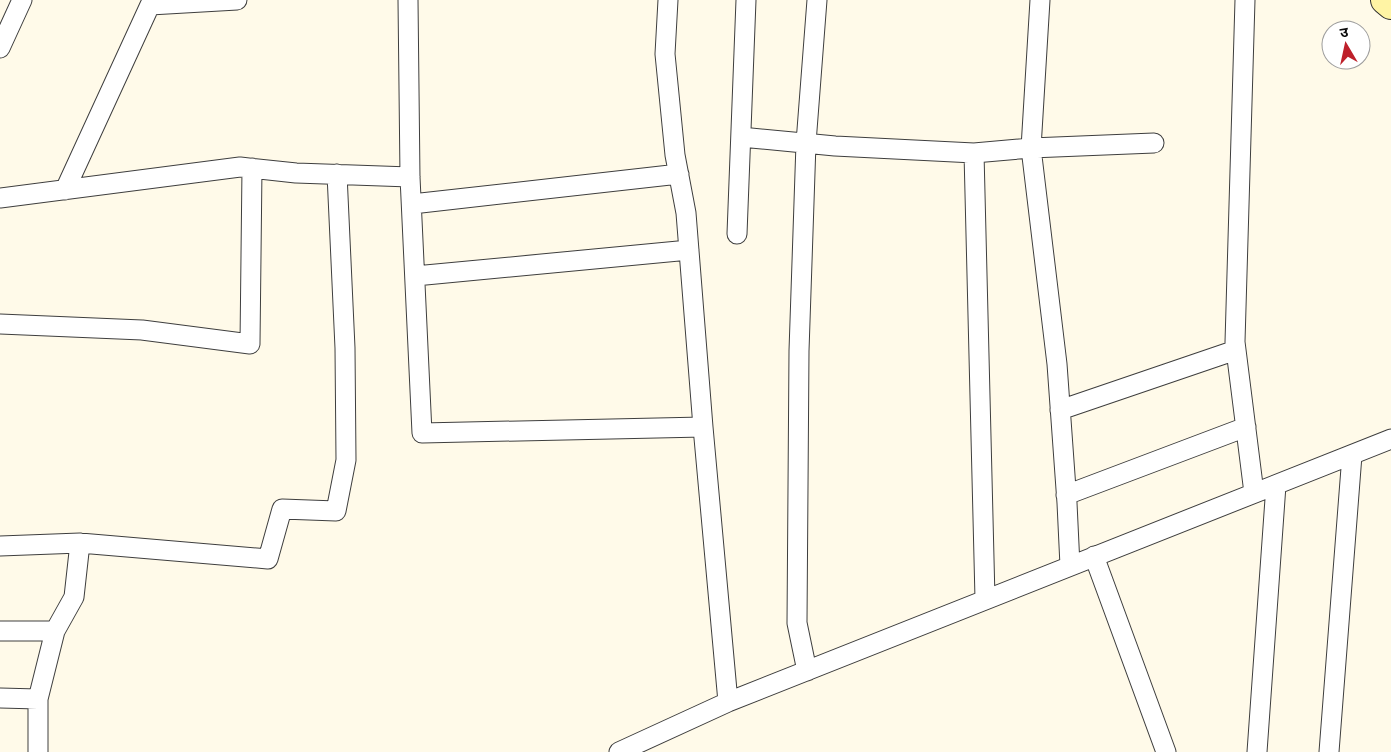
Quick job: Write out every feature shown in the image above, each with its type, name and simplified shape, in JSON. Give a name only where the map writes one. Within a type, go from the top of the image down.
[{"type":"street","points":[[0,48],[22,0]]},
{"type":"street","points":[[65,190],[150,5],[237,0]]},
{"type":"street","points":[[408,0],[410,177],[422,433],[703,427]]},
{"type":"street","points":[[668,0],[665,54],[675,155],[686,213],[728,702]]},
{"type":"street","points":[[737,234],[746,0]]},
{"type":"street","points":[[808,671],[797,623],[799,351],[806,143],[817,0]]},
{"type":"street","points":[[1040,0],[1031,148],[1057,364],[1070,566]]},
{"type":"street","points":[[1245,0],[1235,342],[1254,493]]},
{"type":"street","points":[[1385,0],[1391,5]]},
{"type":"street","points":[[741,137],[834,146],[974,153],[1031,148],[1154,143]]},
{"type":"street","points":[[974,153],[985,600]]},
{"type":"street","points":[[0,198],[240,167],[296,173],[410,177]]},
{"type":"street","points":[[0,324],[142,330],[250,344],[252,168]]},
{"type":"street","points":[[0,546],[80,543],[268,559],[282,510],[336,511],[346,460],[345,348],[337,174]]},
{"type":"street","points":[[412,204],[679,174]]},
{"type":"street","points":[[415,276],[689,250]]},
{"type":"street","points":[[1060,410],[1236,350]]},
{"type":"street","points":[[1066,495],[1246,427]]},
{"type":"street","points":[[619,752],[728,702],[1391,439]]},
{"type":"street","points":[[1330,752],[1352,455]]},
{"type":"street","points":[[1257,752],[1276,485]]},
{"type":"street","points":[[38,752],[38,699],[55,631],[74,597],[80,543]]},
{"type":"street","points":[[1094,556],[1166,752]]},
{"type":"street","points":[[0,631],[55,631]]},
{"type":"street","points":[[0,698],[38,699]]}]
